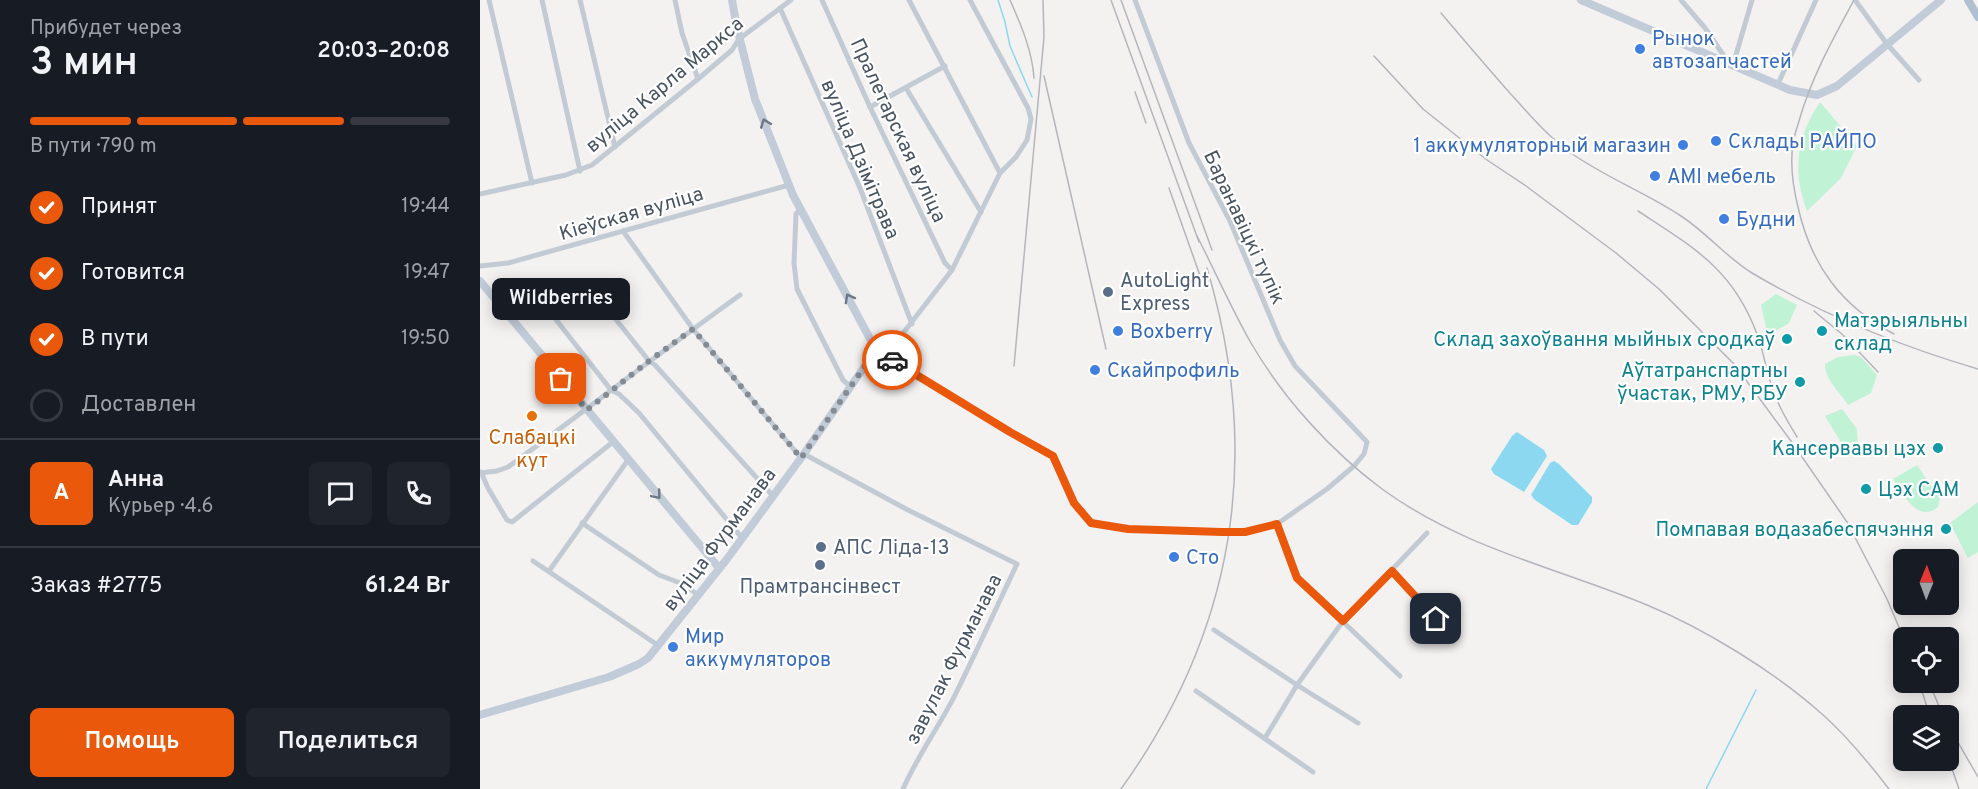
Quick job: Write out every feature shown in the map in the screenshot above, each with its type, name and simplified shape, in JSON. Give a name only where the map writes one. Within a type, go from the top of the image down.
[{"type":"main road","points":[[1968,0],[1978,17]]},
{"type":"street","points":[[489,0],[532,183]]},
{"type":"street","points":[[542,0],[580,171]]},
{"type":"street","points":[[580,0],[615,147]]},
{"type":"street","points":[[675,0],[682,33],[698,79]]},
{"type":"street","points":[[732,0],[739,39],[755,99],[789,185],[800,210],[876,350],[1053,456],[1074,503],[1091,523],[1128,529],[1222,532],[1245,532],[1277,524],[1297,578],[1400,676]]},
{"type":"street","name":"вуліца Карла Маркса","points":[[480,194],[580,171],[592,165],[732,50],[739,39],[790,0]]},
{"type":"street","name":"Пралетарская вуліца","points":[[822,0],[870,107],[945,262],[952,270]]},
{"type":"street","points":[[909,0],[1000,173]]},
{"type":"street","name":"вуліца Фурманава","points":[[480,715],[609,677],[639,664],[659,646],[742,538],[876,350],[897,341],[952,270],[1000,173],[1016,157],[1027,140],[1031,119],[1018,89],[970,0]]},
{"type":"street","name":"Баранавіцкі тупік","points":[[1135,0],[1189,143],[1230,221],[1280,340],[1295,366],[1367,442],[1365,454],[1354,466],[1328,489],[1277,524]]},
{"type":"street","points":[[1581,0],[1790,90],[1817,95],[1837,86],[1941,0]]},
{"type":"street","points":[[1681,0],[1705,28],[1730,64]]},
{"type":"street","points":[[1730,64],[1752,0]]},
{"type":"street","points":[[1778,84],[1816,0]]},
{"type":"street","points":[[1855,0],[1887,44],[1919,80]]},
{"type":"street","name":"вуліца Дзімітрава","points":[[780,8],[860,188],[912,324]]},
{"type":"street","points":[[870,107],[945,66]]},
{"type":"street","points":[[906,88],[981,212]]},
{"type":"street","name":"Кіеўская вуліца","points":[[480,266],[508,263],[789,185]]},
{"type":"street","points":[[800,210],[796,214],[795,224],[794,263],[797,289],[843,380],[850,386]]},
{"type":"street","points":[[623,231],[693,329],[802,456]]},
{"type":"street","points":[[480,281],[719,568]]},
{"type":"street","points":[[591,288],[649,361],[655,364],[772,496]]},
{"type":"street","points":[[613,442],[512,522],[507,520],[481,472],[497,471],[508,467],[740,295]]},
{"type":"street","points":[[543,303],[611,390],[619,394],[639,413],[742,538]]},
{"type":"street","name":"завулак Фурманава","points":[[802,456],[1017,564],[955,696],[912,769],[903,789]]},
{"type":"street","points":[[549,571],[628,460]]},
{"type":"street","points":[[582,523],[659,575],[683,584],[698,595]]},
{"type":"street","points":[[1265,738],[1297,685],[1343,621],[1427,533]]},
{"type":"street","points":[[533,561],[659,646]]},
{"type":"street","points":[[1392,571],[1451,634]]},
{"type":"street","points":[[1214,630],[1358,723]]},
{"type":"street","points":[[1196,691],[1313,772]]},
{"type":"green space","points":[[1820,102],[1857,146],[1841,178],[1807,211],[1799,182],[1799,155],[1806,129]]},
{"type":"green space","points":[[1776,294],[1797,305],[1789,323],[1768,336],[1761,305]]},
{"type":"green space","points":[[1854,355],[1861,357],[1877,375],[1871,393],[1848,405],[1827,375],[1825,364],[1838,357]]},
{"type":"green space","points":[[1842,409],[1857,429],[1858,449],[1853,441],[1844,447],[1825,416]]},
{"type":"green space","points":[[1917,465],[1940,499],[1938,507],[1931,511],[1924,512],[1911,505],[1893,479]]},
{"type":"green space","points":[[1978,502],[1978,552],[1968,558],[1950,523]]},
{"type":"water","points":[[1517,432],[1544,450],[1547,456],[1524,492],[1494,474],[1491,469]]},
{"type":"water","points":[[1554,461],[1592,497],[1592,502],[1578,525],[1572,525],[1531,495],[1550,463]]},
{"type":"waterway","points":[[998,0],[1010,46],[1032,97]]},
{"type":"waterway","points":[[1706,789],[1756,690]]},
{"type":"railway","points":[[1010,0],[1022,28],[1034,78]]},
{"type":"railway","points":[[1014,366],[1044,37],[1043,0]]},
{"type":"railway","points":[[1111,0],[1199,242]]},
{"type":"railway","points":[[1121,0],[1212,250]]},
{"type":"railway","points":[[1854,0],[1823,59],[1804,105],[1793,143],[1793,183],[1811,247],[1831,282],[1858,310],[1894,334]]},
{"type":"railway","points":[[1441,13],[1546,132],[1584,162],[1681,216],[1734,260],[1779,288],[1862,328],[1978,369]]},
{"type":"railway","points":[[1374,56],[1423,109],[1487,160],[1616,253],[1659,289],[1734,364],[1847,522],[1899,627]]},
{"type":"railway","points":[[1044,76],[1106,349]]},
{"type":"railway","points":[[1135,92],[1146,123]]},
{"type":"railway","points":[[1169,188],[1203,284]]},
{"type":"railway","points":[[1638,211],[1676,236],[1709,262],[1736,292],[1757,334],[1779,405],[1797,437]]},
{"type":"railway","points":[[1197,236],[1264,364],[1309,422],[1363,474],[1413,510],[1445,527],[1511,555],[1647,605],[1692,626],[1739,653],[1783,683],[1822,714],[1857,750],[1889,789]]},
{"type":"railway","points":[[1121,789],[1160,728],[1191,667],[1214,603],[1228,539],[1235,473],[1233,406],[1224,338],[1207,268]]},
{"type":"railway","points":[[1814,311],[1843,335],[1878,372]]},
{"type":"railway","points":[[1923,693],[1926,705]]},
{"type":"railway","points":[[1934,693],[1938,705]]},
{"type":"railway","points":[[1959,744],[1978,777]]},
{"type":"railway","points":[[1953,771],[1959,789]]},
{"type":"way so far","points":[[561,379],[587,410],[693,329],[801,458],[876,350],[892,360]]},
{"type":"place","name":"Рынок автозапчастей","points":[[1640,49]]},
{"type":"place","name":"Склады РАЙПО","points":[[1716,141]]},
{"type":"place","name":"1 аккумуляторный магазин","points":[[1683,145]]},
{"type":"place","name":"AMI мебель","points":[[1655,176]]},
{"type":"place","name":"Будни","points":[[1724,219]]},
{"type":"place","name":"AutoLight Express","points":[[1108,292]]},
{"type":"place","name":"Boxberry","points":[[1118,331]]},
{"type":"place","name":"Матэрыяльны склад","points":[[1822,331]]},
{"type":"place","name":"Склад захоўвання мыйных сродкаў","points":[[1787,339]]},
{"type":"place","name":"Скайпрофиль","points":[[1095,370]]},
{"type":"place","name":"Wildberries","points":[[561,379]]},
{"type":"place","name":"Аўтатранспартны ўчастак, РМУ, РБУ","points":[[1800,382]]},
{"type":"place","name":"Слабацкі кут","points":[[532,416]]},
{"type":"place","name":"Кансервавы цэх","points":[[1938,448]]},
{"type":"place","name":"Цэх САМ","points":[[1866,489]]},
{"type":"place","name":"Помпавая водазабеспячэння","points":[[1946,529]]},
{"type":"place","name":"АПС Ліда-13","points":[[821,547]]},
{"type":"place","name":"Сто","points":[[1174,557]]},
{"type":"place","name":"Прамтрансінвест","points":[[820,565]]},
{"type":"place","name":"Мир аккумуляторов","points":[[673,647]]},
{"type":"route","points":[[892,360],[1053,456],[1059,465],[1074,503],[1091,523],[1128,529],[1174,532],[1196,530],[1245,532],[1277,524],[1297,578],[1343,621],[1392,571],[1436,619]]}]
